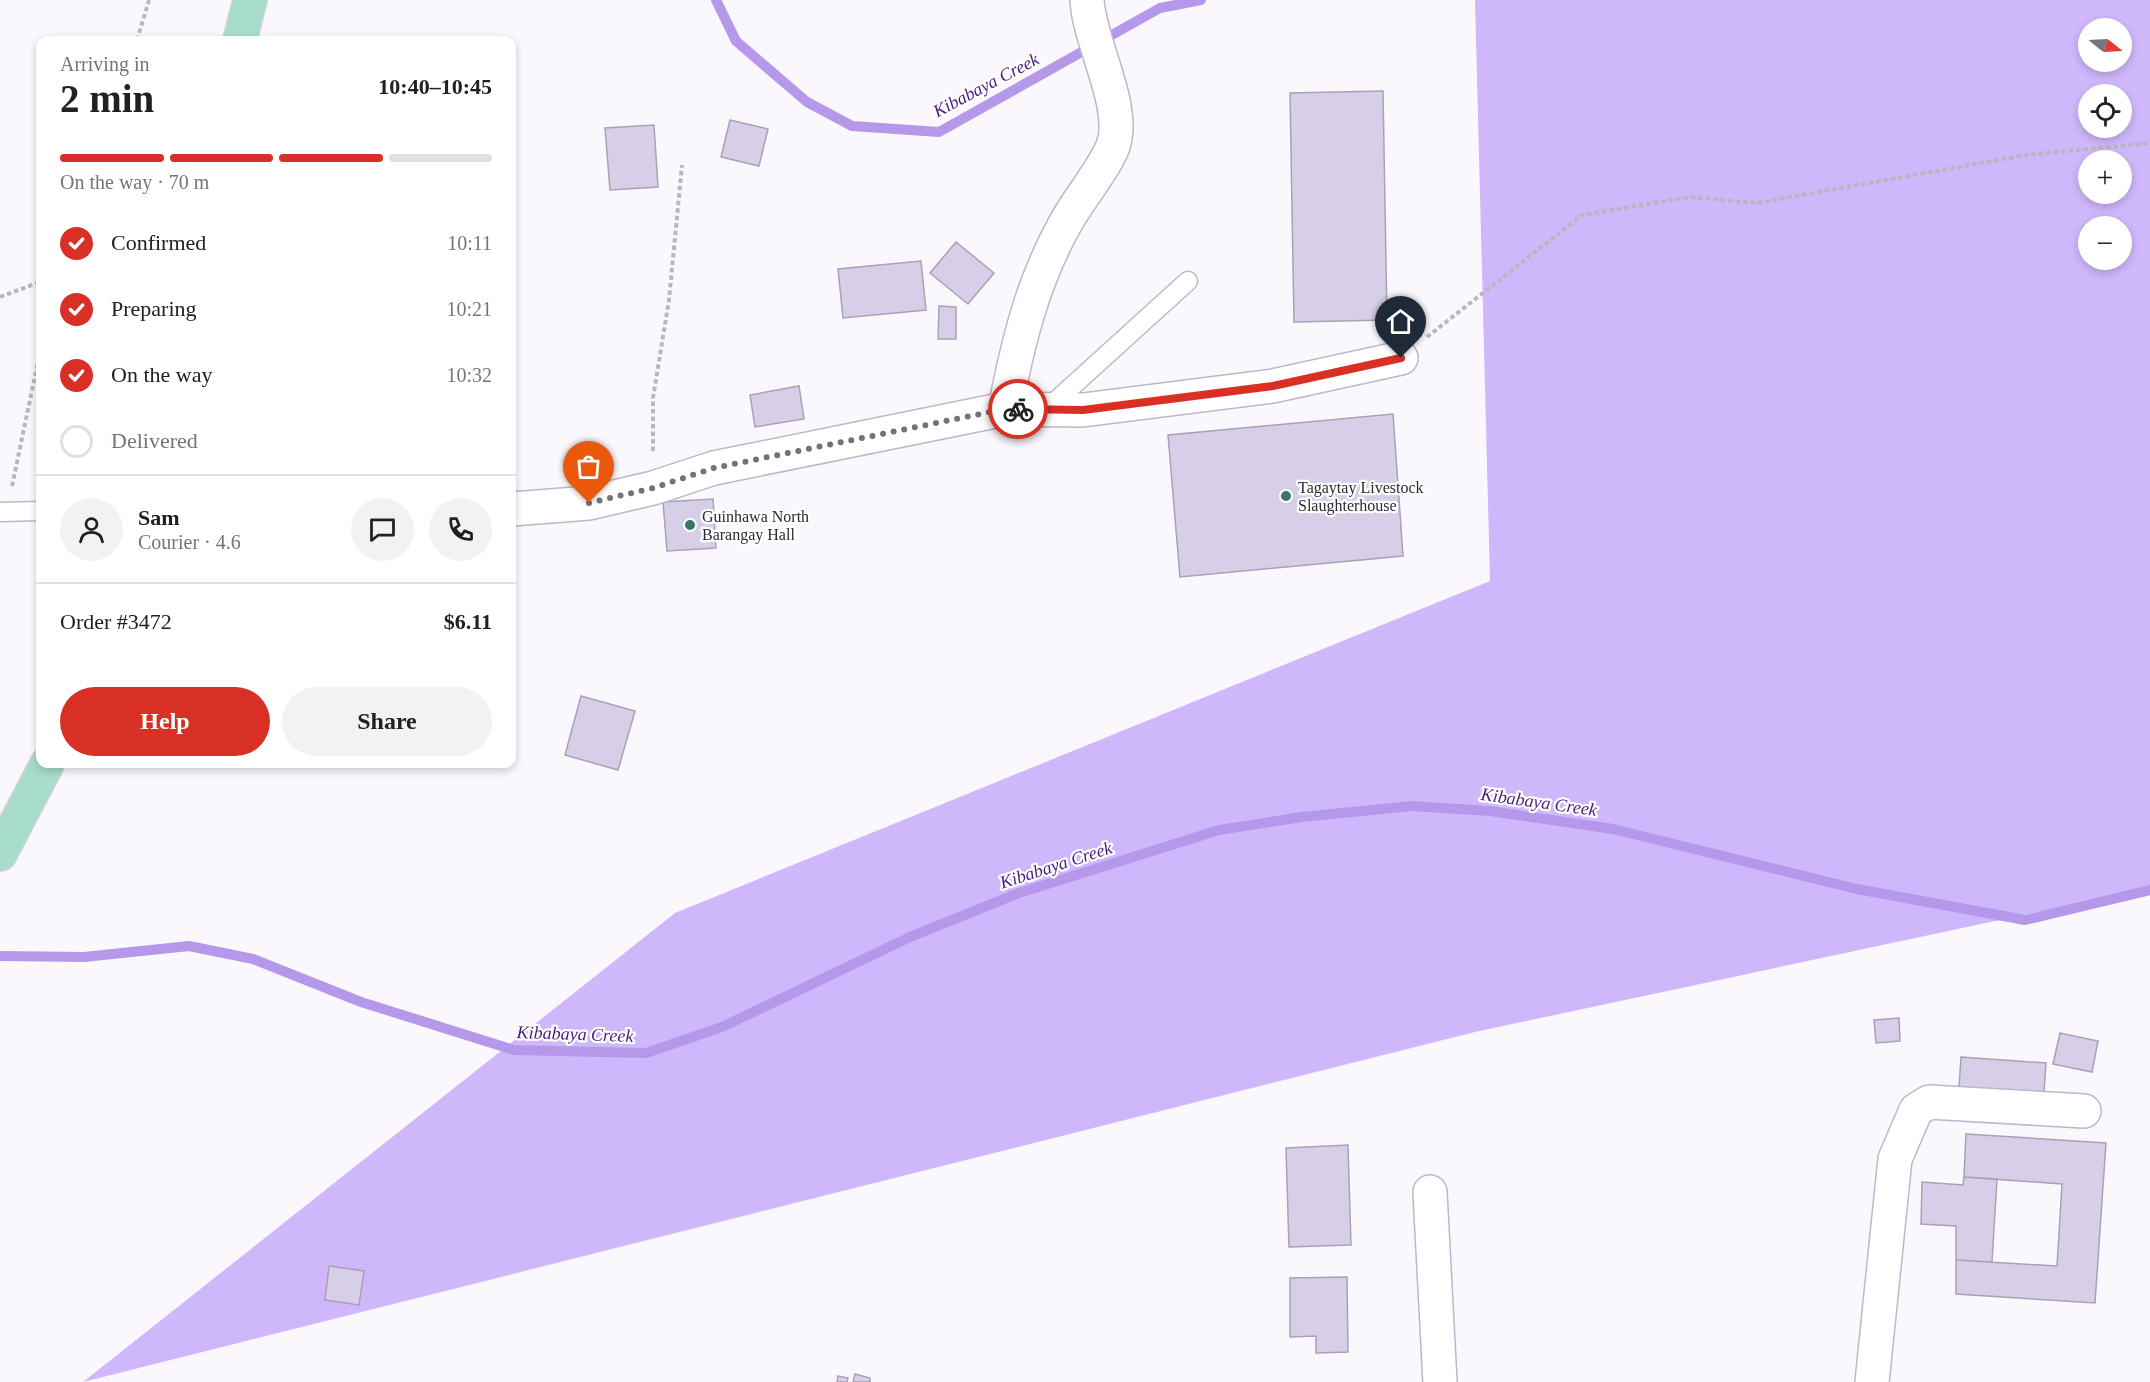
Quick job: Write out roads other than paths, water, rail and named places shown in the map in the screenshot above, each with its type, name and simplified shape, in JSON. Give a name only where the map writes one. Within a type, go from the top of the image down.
[{"type":"main road","points":[[241,36],[249,0]]},
{"type":"main road","points":[[0,854],[45,768]]},
{"type":"street","points":[[1005,409],[1016,356],[1037,278],[1065,224],[1113,146],[1113,100],[1087,7]]},
{"type":"street","points":[[516,509],[589,503],[653,488],[714,468],[1005,409],[1083,410],[1273,386],[1401,358]]},
{"type":"street","points":[[1872,1382],[1895,1159],[1916,1110],[1929,1102],[2084,1111]]},
{"type":"street","points":[[1430,1192],[1440,1382]]},
{"type":"lane","points":[[1047,410],[1188,281]]},
{"type":"lane","points":[[3,512],[36,511]]},
{"type":"waterway","name":"Kibabaya Creek","points":[[716,0],[736,41],[807,102],[852,126],[939,132],[1160,8],[1201,0]]},
{"type":"waterway","name":"Kibabaya Creek","points":[[0,956],[84,957],[189,946],[253,959],[361,1002],[514,1050],[646,1053],[722,1027],[910,937],[1019,893],[1219,830],[1302,817],[1412,806],[1490,811],[1613,829],[1857,889],[2025,920],[2150,890]]},
{"type":"place","name":"Tagaytay Livestock Slaughterhouse","points":[[1286,496]]},
{"type":"place","name":"Guinhawa North Barangay Hall","points":[[690,525]]}]
